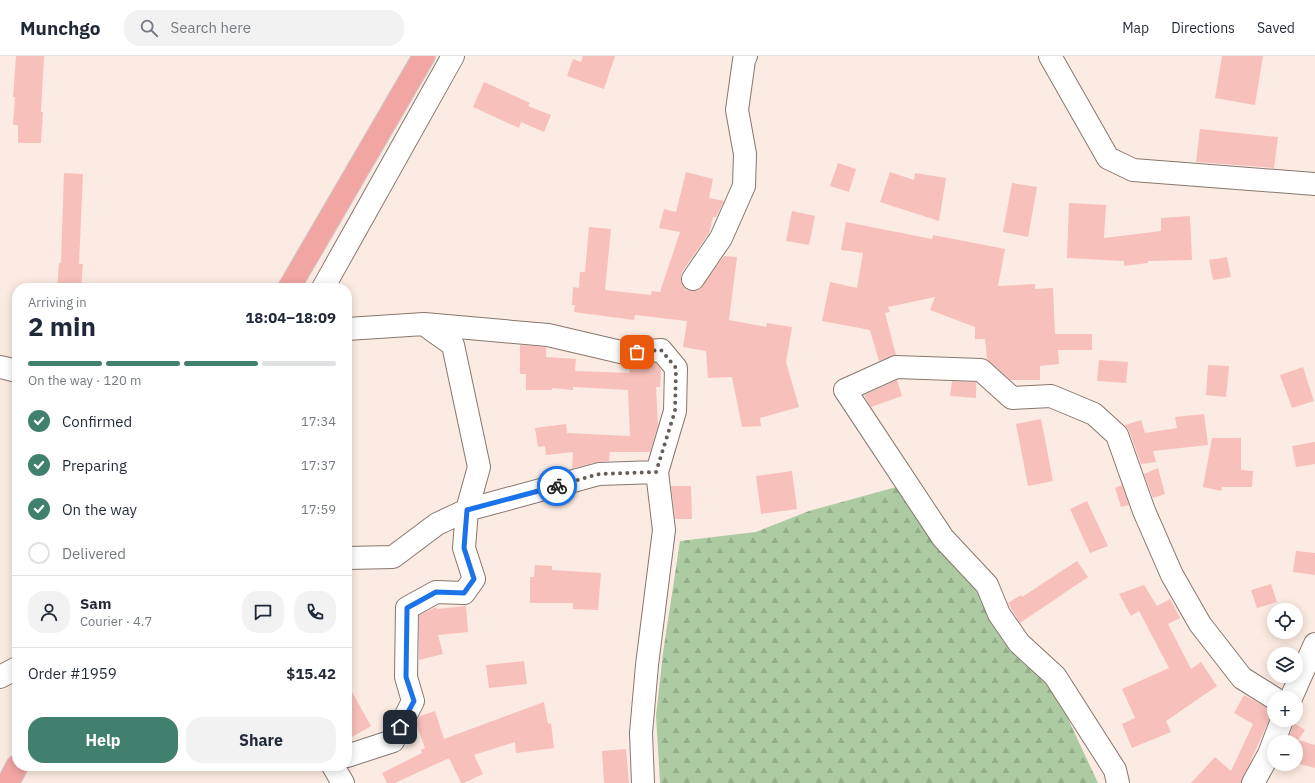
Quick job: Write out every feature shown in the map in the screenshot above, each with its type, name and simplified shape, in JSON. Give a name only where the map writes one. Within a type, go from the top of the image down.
[{"type":"main road","points":[[292,283],[424,56]]},
{"type":"main road","points":[[8,783],[14,771]]},
{"type":"street","points":[[326,283],[453,56]]},
{"type":"street","points":[[692,279],[721,238],[744,186],[745,154],[737,110],[744,60],[746,56]]},
{"type":"street","points":[[1050,56],[1108,158],[1133,170],[1315,184]]},
{"type":"street","points":[[352,330],[424,324],[548,335],[625,353],[661,350],[676,368],[675,411],[656,472],[664,530],[647,666],[641,733],[643,783]]},
{"type":"street","points":[[352,754],[393,741],[414,701],[406,677],[407,608],[436,592],[464,593],[474,579],[464,548],[467,510],[479,467],[453,345],[424,324]]},
{"type":"street","points":[[0,367],[12,370]]},
{"type":"street","points":[[1118,783],[1114,770],[1055,676],[1018,643],[999,614],[987,585],[943,538],[845,390],[896,367],[981,370],[1012,398],[1051,396],[1094,414],[1117,436],[1144,511],[1172,575],[1200,624],[1242,678],[1267,694]]},
{"type":"street","points":[[352,558],[393,557],[437,524],[467,510],[599,474],[656,472]]},
{"type":"street","points":[[1294,691],[1315,644]]},
{"type":"street","points":[[0,678],[12,671]]},
{"type":"street","points":[[1252,783],[1269,754],[1279,727]]},
{"type":"street","points":[[336,771],[343,783]]},
{"type":"green space","points":[[900,486],[984,598],[1063,708],[1098,783],[660,783],[656,716],[663,653],[680,541],[756,532],[809,511]]},
{"type":"building","points":[[16,56],[44,56],[41,143],[18,143],[18,125],[13,125],[15,97],[13,97]]},
{"type":"building","points":[[583,56],[615,56],[604,89],[567,76],[573,59],[581,62]]},
{"type":"building","points":[[1222,56],[1263,56],[1255,105],[1215,98]]},
{"type":"building","points":[[484,82],[530,103],[528,106],[551,115],[544,132],[521,122],[519,128],[473,107]]},
{"type":"building","points":[[1200,129],[1278,137],[1274,168],[1196,162]]},
{"type":"building","points":[[838,163],[856,169],[849,192],[830,186]]},
{"type":"building","points":[[686,172],[713,179],[709,198],[724,201],[716,217],[713,217],[709,233],[682,272],[682,285],[686,290],[699,290],[724,256],[737,257],[729,320],[766,327],[767,323],[792,327],[786,362],[799,407],[760,418],[761,426],[742,427],[732,377],[708,378],[706,351],[683,347],[687,321],[635,315],[634,320],[574,312],[575,305],[572,305],[573,287],[579,288],[580,272],[585,272],[589,227],[611,229],[605,290],[651,295],[652,291],[660,292],[680,232],[659,228],[664,209],[676,212]]},
{"type":"building","points":[[890,172],[914,180],[915,173],[946,178],[939,221],[880,202]]},
{"type":"building","points":[[64,173],[83,174],[79,264],[83,264],[81,283],[57,283],[59,263],[61,263]]},
{"type":"building","points":[[1012,183],[1037,187],[1028,237],[1003,232]]},
{"type":"building","points":[[1069,203],[1106,205],[1104,238],[1161,231],[1161,218],[1190,216],[1192,260],[1148,261],[1148,263],[1124,266],[1124,261],[1067,258]]},
{"type":"building","points":[[792,211],[815,216],[809,245],[786,241]]},
{"type":"building","points":[[846,222],[932,239],[933,235],[1005,249],[998,286],[1035,284],[1035,289],[1053,288],[1055,334],[1092,334],[1092,350],[1058,350],[1059,364],[1040,366],[1040,380],[1010,380],[987,359],[985,339],[975,339],[975,327],[930,310],[935,297],[888,307],[890,312],[885,313],[896,355],[879,361],[870,330],[822,321],[830,282],[857,288],[863,253],[841,250]]},
{"type":"building","points":[[1227,257],[1231,277],[1213,280],[1209,260]]},
{"type":"building","points":[[520,345],[546,347],[546,357],[576,359],[575,371],[629,373],[630,365],[656,363],[661,370],[660,387],[656,387],[658,425],[650,452],[610,452],[609,461],[596,462],[574,468],[572,468],[573,452],[546,455],[545,446],[538,447],[535,428],[566,424],[567,433],[630,436],[628,390],[573,387],[573,390],[552,388],[552,390],[526,390],[526,374],[520,374]]},
{"type":"building","points":[[1099,360],[1128,362],[1126,383],[1097,381]]},
{"type":"building","points":[[1208,365],[1229,366],[1226,397],[1206,395]]},
{"type":"building","points":[[1303,367],[1314,401],[1292,408],[1280,375]]},
{"type":"building","points":[[897,380],[902,396],[871,407],[864,395]]},
{"type":"building","points":[[952,381],[976,382],[976,398],[950,396]]},
{"type":"building","points":[[1204,414],[1208,445],[1153,451],[1156,462],[1141,464],[1129,431],[1125,425],[1141,420],[1145,433],[1177,428],[1175,417]]},
{"type":"building","points":[[1041,419],[1053,481],[1028,486],[1016,424]]},
{"type":"building","points":[[1212,438],[1241,438],[1241,470],[1253,471],[1252,487],[1222,487],[1221,491],[1203,487]]},
{"type":"building","points":[[1315,442],[1315,464],[1296,467],[1292,446]]},
{"type":"building","points":[[1158,468],[1165,494],[1153,498],[1144,474]]},
{"type":"building","points":[[792,471],[797,509],[761,514],[756,476]]},
{"type":"building","points":[[1122,485],[1129,505],[1121,507],[1115,488]]},
{"type":"building","points":[[671,486],[691,486],[692,519],[675,519]]},
{"type":"building","points":[[1087,501],[1108,546],[1090,553],[1070,509]]},
{"type":"building","points":[[1296,551],[1315,553],[1315,575],[1293,572]]},
{"type":"building","points":[[1077,561],[1088,577],[1020,623],[1008,603],[1021,595],[1022,597]]},
{"type":"building","points":[[535,565],[552,566],[552,570],[601,573],[598,610],[573,609],[573,603],[530,603],[530,577],[534,577]]},
{"type":"building","points":[[1271,584],[1277,602],[1267,603],[1267,605],[1257,608],[1251,590]]},
{"type":"building","points":[[1144,585],[1157,606],[1170,599],[1180,618],[1168,624],[1191,669],[1201,662],[1217,686],[1166,721],[1171,732],[1132,748],[1122,724],[1135,718],[1122,689],[1169,668],[1139,611],[1131,616],[1119,594]]},
{"type":"building","points":[[466,606],[468,632],[438,635],[443,654],[419,660],[419,615],[436,607],[437,609]]},
{"type":"building","points":[[524,661],[527,684],[489,688],[486,665]]},
{"type":"building","points":[[352,692],[371,726],[352,737]]},
{"type":"building","points":[[1244,695],[1267,708],[1267,724],[1241,783],[1191,783],[1215,757],[1231,771],[1253,724],[1234,713]]},
{"type":"building","points":[[544,702],[548,724],[551,723],[554,748],[516,753],[515,742],[474,755],[483,774],[464,783],[461,783],[449,758],[395,783],[387,783],[382,773],[422,753],[421,750],[425,748],[416,723],[420,716],[435,711],[444,739]]},
{"type":"building","points":[[1293,727],[1300,727],[1305,730],[1302,735],[1290,735]]},
{"type":"building","points":[[1303,741],[1315,745],[1315,768],[1303,765]]},
{"type":"building","points":[[626,749],[629,783],[604,783],[602,751]]},
{"type":"way so far","points":[[557,486],[599,474],[656,472],[675,411],[676,368],[661,350],[637,352]]},
{"type":"route","points":[[400,727],[414,701],[406,677],[407,608],[436,592],[464,593],[474,579],[464,548],[467,510],[557,486]]}]
